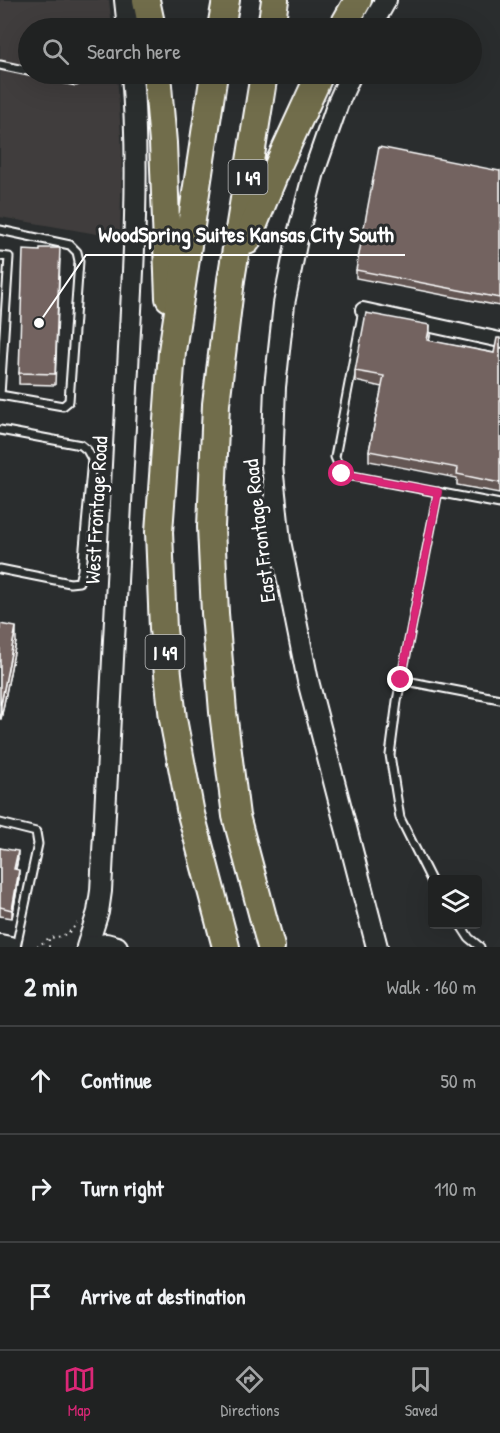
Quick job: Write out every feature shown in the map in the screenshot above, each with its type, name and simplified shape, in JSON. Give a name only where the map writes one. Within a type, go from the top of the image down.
[{"type":"highway","points":[[146,0],[150,18]]},
{"type":"highway","points":[[223,18],[226,0]]},
{"type":"highway","points":[[272,18],[275,0]]},
{"type":"highway","points":[[348,18],[358,0]]},
{"type":"highway","points":[[158,84],[163,143],[172,351]]},
{"type":"highway","name":"I 49","points":[[212,84],[172,351],[159,532],[163,629],[173,719],[190,814],[226,947]]},
{"type":"highway","name":"I 49","points":[[262,84],[231,280],[216,404],[211,527],[223,712],[236,816],[271,947]]},
{"type":"highway","points":[[231,280],[280,161],[315,84]]},
{"type":"street","points":[[125,0],[127,18]]},
{"type":"street","points":[[376,18],[386,0]]},
{"type":"street","name":"West Frontage Road","points":[[88,947],[98,912],[101,891],[133,280],[137,192],[132,84]]},
{"type":"street","name":"East Frontage Road","points":[[347,84],[314,172],[284,304],[276,387],[273,466],[280,541],[308,681],[377,947]]},
{"type":"street","points":[[363,310],[500,340]]},
{"type":"street","points":[[88,947],[106,944],[117,947]]},
{"type":"street","points":[[0,945],[10,947]]},
{"type":"lane","points":[[0,65],[18,69]]},
{"type":"lane","points":[[0,230],[70,245],[77,252],[79,261],[69,401],[63,406],[0,395],[9,257],[0,256]]},
{"type":"lane","points":[[363,310],[334,457],[342,474],[500,504]]},
{"type":"lane","points":[[0,430],[81,445],[92,459],[79,582],[70,584],[0,569]]},
{"type":"lane","points":[[428,875],[400,818],[390,755],[401,680],[438,492]]},
{"type":"lane","points":[[401,680],[500,699]]},
{"type":"lane","points":[[0,823],[36,832],[38,844],[16,947]]},
{"type":"lane","points":[[463,929],[469,938],[480,947]]},
{"type":"path","points":[[38,947],[49,938]]},
{"type":"shaded area","points":[[0,0],[109,0],[111,18],[18,18],[18,84],[118,84],[122,152],[120,238],[0,217]]},
{"type":"building","points":[[379,147],[500,171],[500,298],[356,270]]},
{"type":"building","points":[[40,248],[60,248],[55,374],[19,373],[23,250],[40,251]]},
{"type":"building","points":[[366,313],[430,325],[427,340],[494,353],[497,338],[500,338],[500,483],[457,474],[458,468],[369,451],[384,376],[355,371]]},
{"type":"building","points":[[0,624],[16,627],[1,704],[0,704]]},
{"type":"building","points":[[0,848],[18,851],[14,869],[19,870],[12,910],[0,907]]},
{"type":"place","name":"WoodSpring Suites Kansas City South","points":[[39,323]]},
{"type":"route","points":[[342,474],[438,492],[401,680]]}]
